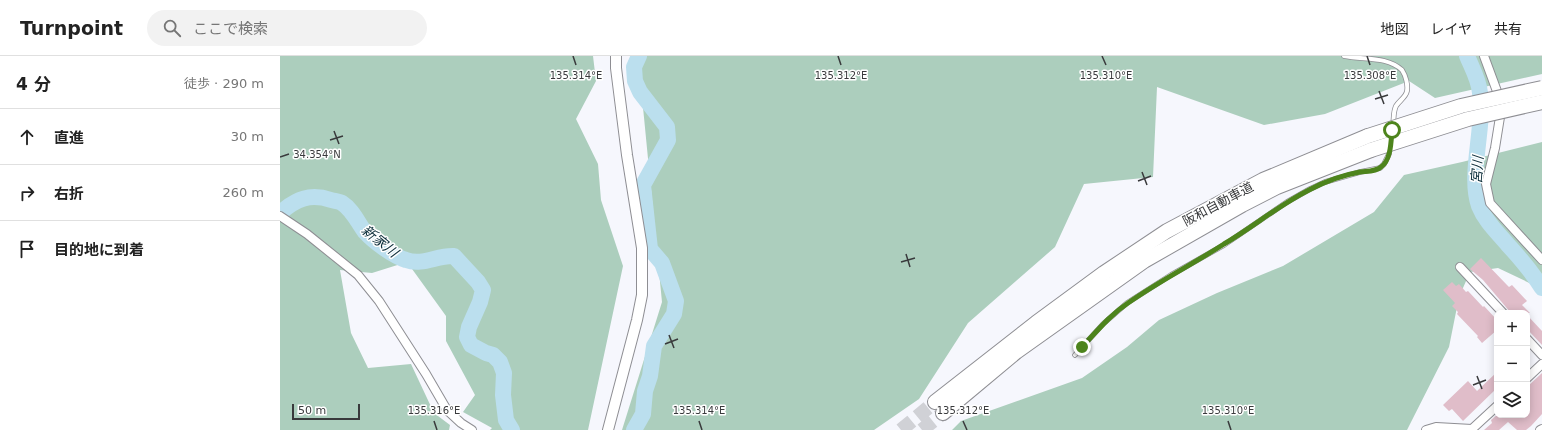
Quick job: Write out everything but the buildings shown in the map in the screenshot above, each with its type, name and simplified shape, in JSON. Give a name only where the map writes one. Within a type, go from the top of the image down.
[{"type":"highway","name":"阪和自動車道","points":[[939,408],[1036,323],[1104,273],[1167,231],[1263,180],[1370,143],[1461,106],[1542,88]]},
{"type":"highway","name":"阪和自動車道","points":[[1370,143],[1542,102]]},
{"type":"street","points":[[608,430],[635,328],[642,294],[642,248],[627,155],[616,68],[616,56]]},
{"type":"street","points":[[1484,56],[1498,94],[1500,117],[1495,148],[1486,184],[1490,203],[1542,260]]},
{"type":"street","points":[[284,218],[307,234],[358,275],[379,301],[426,374],[447,410],[461,423],[472,430]]},
{"type":"street","points":[[1460,267],[1500,310]]},
{"type":"street","points":[[1530,342],[1542,355]]},
{"type":"street","points":[[1530,375],[1542,364]]},
{"type":"street","points":[[1426,430],[1436,427],[1471,429],[1494,409]]},
{"type":"lane","points":[[1344,56],[1381,58],[1398,65],[1404,73],[1407,85],[1406,93],[1396,107],[1392,133]]},
{"type":"lane","points":[[1075,355],[1103,324],[1127,303],[1171,275],[1224,245],[1287,202],[1325,182],[1380,168],[1384,164],[1389,154],[1391,140]]},
{"type":"green space","points":[[280,56],[593,56],[596,81],[576,119],[598,164],[601,200],[623,266],[588,430],[490,430],[492,428],[463,412],[475,395],[446,341],[446,316],[407,262],[372,273],[340,270],[351,333],[368,368],[411,364],[434,413],[450,425],[449,430],[280,430]]},
{"type":"green space","points":[[638,56],[1542,56],[1542,74],[1435,98],[1409,81],[1325,114],[1264,125],[1157,87],[1153,177],[1084,184],[1055,247],[968,323],[919,399],[874,430],[622,430],[662,302]]},
{"type":"green space","points":[[1542,142],[1542,289],[1498,268],[1470,272],[1459,297],[1449,347],[1407,430],[952,430],[961,421],[1082,378],[1127,347],[1159,320],[1217,293],[1283,266],[1374,212],[1404,175]]},
{"type":"waterway","points":[[634,430],[643,414],[645,391],[650,376],[654,346],[674,314],[676,301],[662,263],[650,249],[643,185],[668,140],[667,127],[640,92],[635,81],[634,67],[639,56]]},
{"type":"waterway","name":"宮川","points":[[1467,56],[1477,79],[1480,93],[1481,107],[1475,180],[1479,206],[1488,222],[1526,265],[1542,288]]},
{"type":"waterway","name":"新家川","points":[[280,213],[292,204],[310,197],[338,201],[349,209],[365,232],[373,240],[401,258],[412,262],[418,262],[454,256],[478,282],[483,290],[480,302],[469,327],[467,337],[471,345],[493,355],[500,362],[504,373],[503,395],[506,420],[512,430]]},
{"type":"tunnel","points":[[901,430],[935,402]]},
{"type":"tunnel","points":[[922,430],[943,413]]},
{"type":"route","points":[[1082,347],[1103,324],[1127,303],[1171,275],[1224,245],[1287,202],[1325,182],[1380,168],[1384,164],[1389,154],[1392,130]]}]
